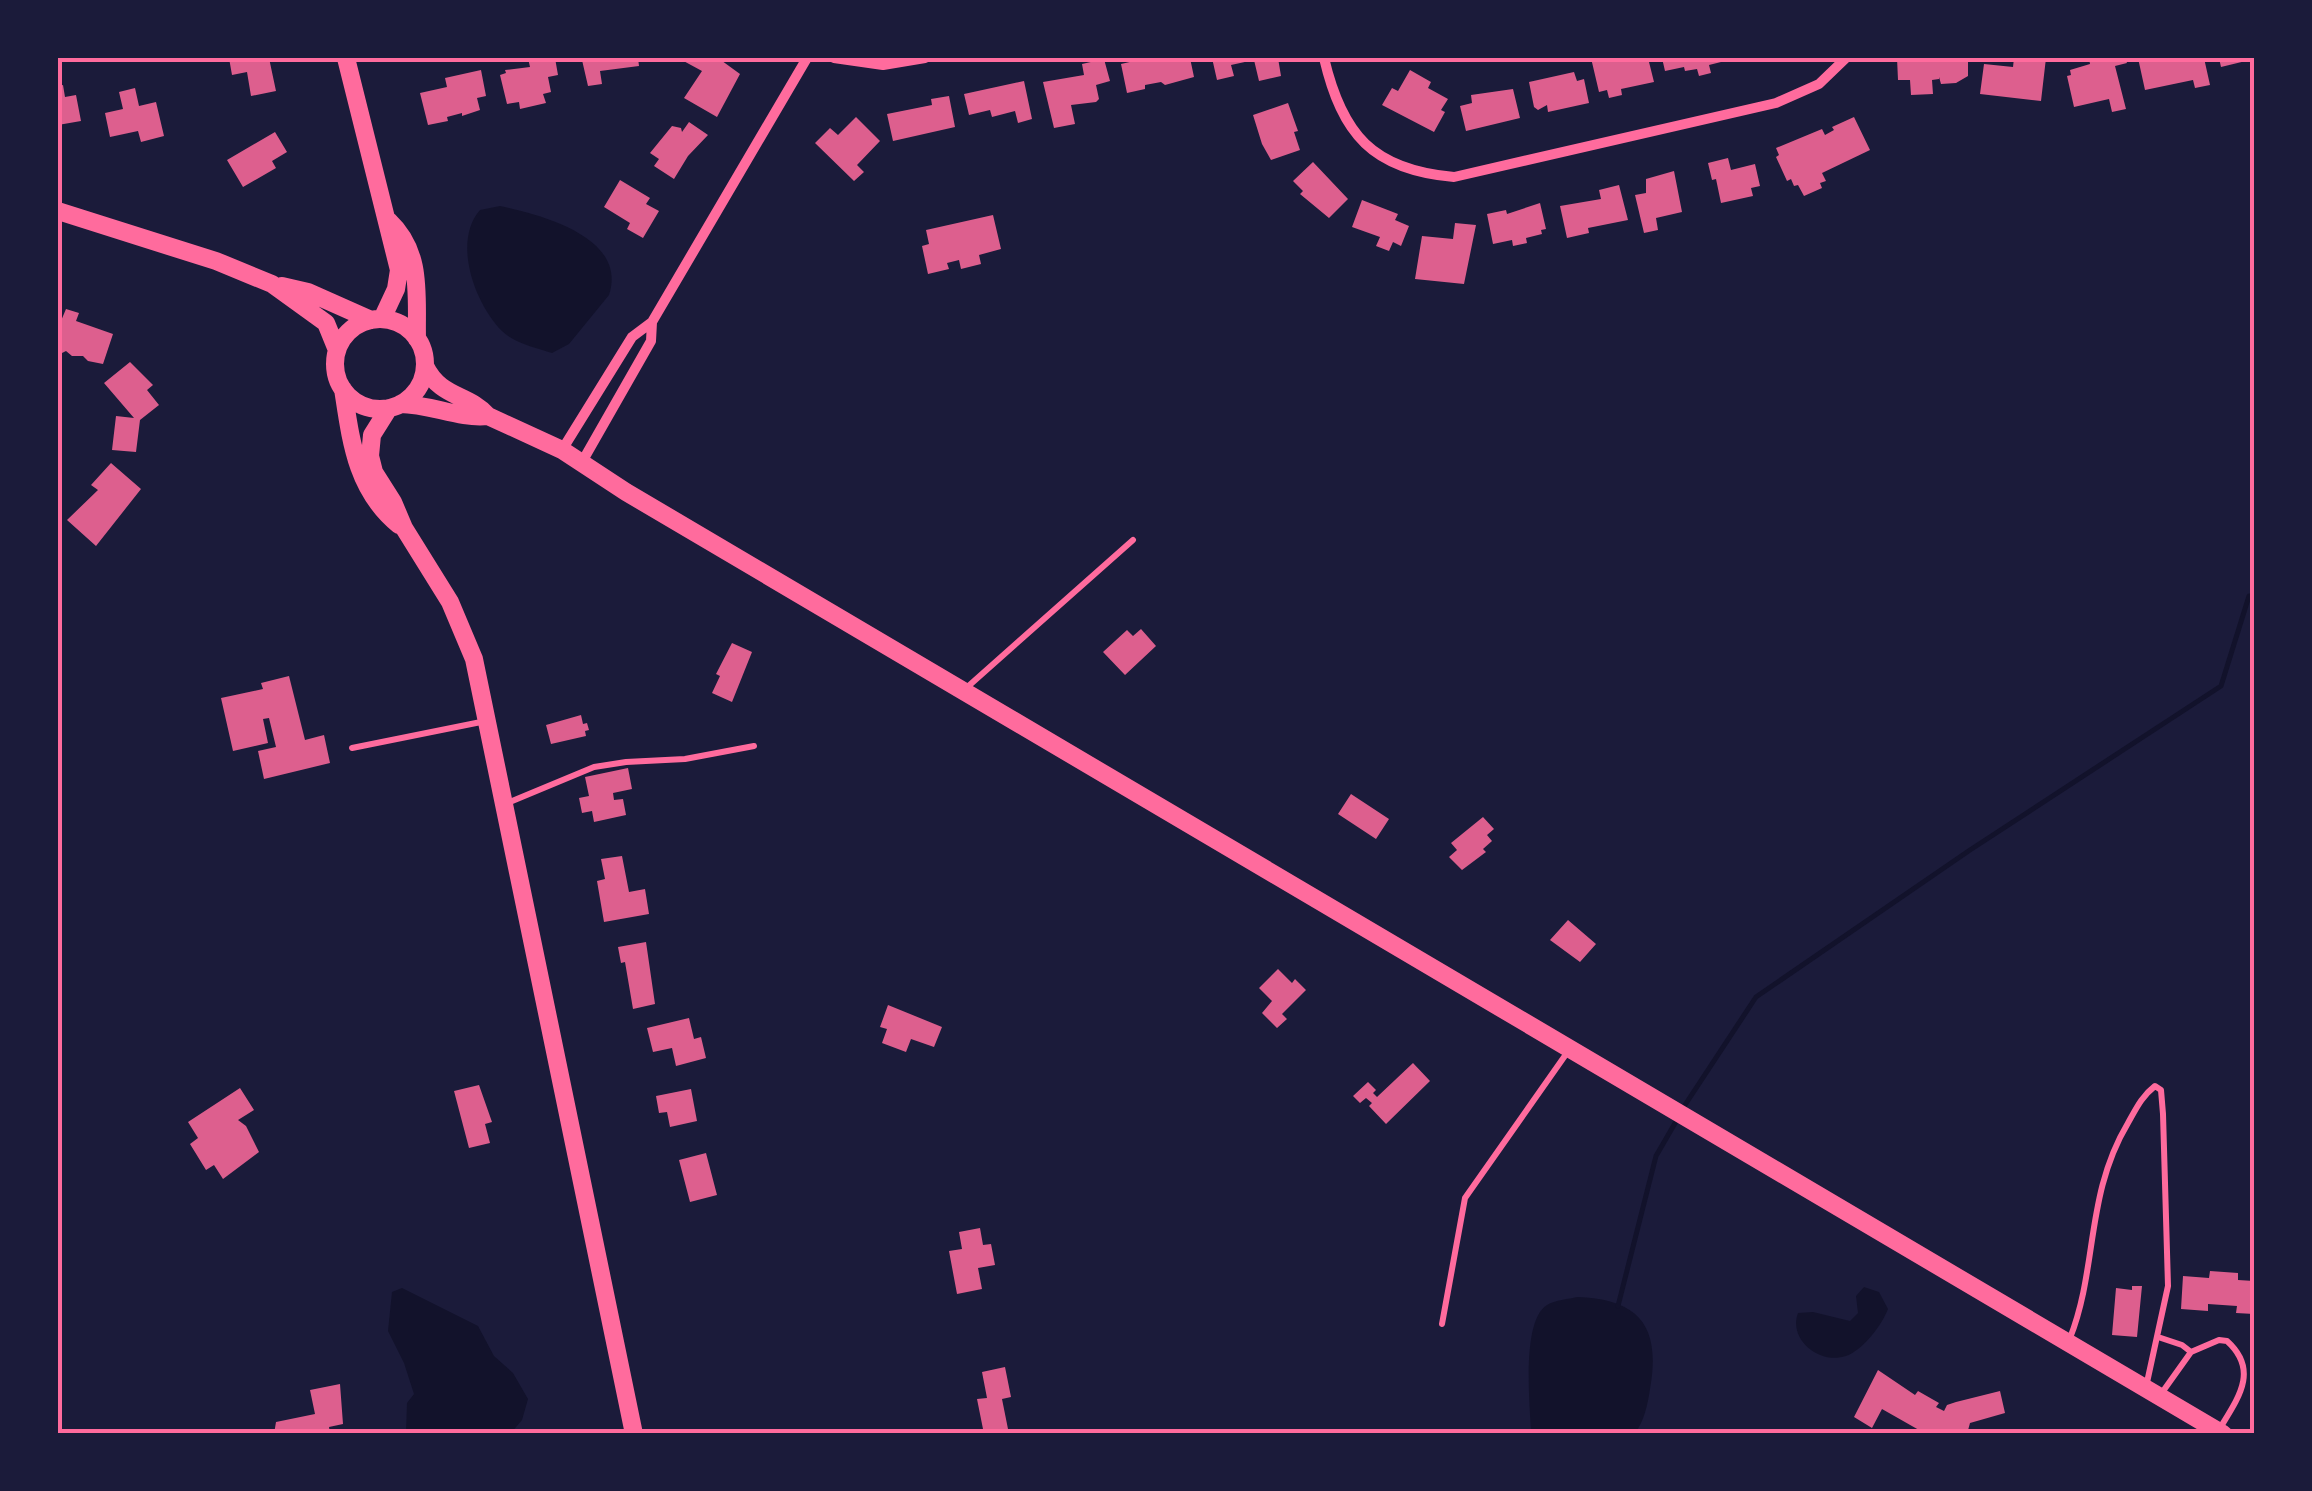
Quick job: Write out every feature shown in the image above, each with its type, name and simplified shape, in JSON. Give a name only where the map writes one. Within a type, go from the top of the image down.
[{"type":"main road","points":[[337,350],[350,330],[377,320],[398,278],[389,222],[346,58]]},
{"type":"main road","points":[[58,212],[216,261],[272,284],[308,292],[377,320],[404,326],[417,338]]},
{"type":"main road","points":[[389,222],[403,234],[414,262],[417,338],[425,366],[446,392],[479,405],[488,416],[562,450],[626,492],[2221,1432]]},
{"type":"main road","points":[[272,284],[326,322],[337,350],[336,373],[361,477],[382,510],[404,528]]},
{"type":"main road","points":[[425,366],[417,388],[394,406],[372,435],[370,456],[374,472],[467,640],[488,720],[634,1434]]},
{"type":"main road","points":[[342,389],[360,404],[418,404],[470,418],[488,416]]},
{"type":"street","points":[[562,450],[632,337],[652,322],[807,58]]},
{"type":"street","points":[[834,58],[883,65],[925,58]]},
{"type":"street","points":[[1324,58],[1337,106],[1367,146],[1392,163],[1415,172],[1454,176],[1776,103],[1818,84],[1846,58]]},
{"type":"street","points":[[582,462],[651,342],[652,322]]},
{"type":"lane","points":[[963,690],[1133,540]]},
{"type":"lane","points":[[352,748],[488,720]]},
{"type":"lane","points":[[504,804],[594,767],[685,759],[754,746]]},
{"type":"lane","points":[[1442,1324],[1465,1198],[1570,1049]]},
{"type":"lane","points":[[2068,1342],[2081,1309],[2093,1220],[2104,1176],[2120,1135],[2144,1095],[2155,1086],[2161,1090],[2169,1237],[2168,1286],[2153,1392]]},
{"type":"lane","points":[[2158,1337],[2191,1352]]},
{"type":"lane","points":[[2153,1392],[2191,1352],[2218,1340],[2227,1341],[2246,1372],[2242,1392],[2221,1432]]},
{"type":"shaded area","points":[[500,206],[577,232],[606,258],[611,275],[609,295],[569,344],[552,353],[526,345],[502,331],[476,289],[468,255],[472,223],[480,210]]},
{"type":"shaded area","points":[[1864,1287],[1879,1292],[1888,1309],[1865,1343],[1836,1358],[1808,1348],[1797,1332],[1798,1313],[1813,1312],[1850,1321],[1858,1313],[1856,1296]]},
{"type":"shaded area","points":[[402,1288],[478,1326],[494,1356],[513,1373],[528,1399],[522,1420],[511,1433],[406,1433],[407,1403],[414,1394],[388,1331],[392,1292]]},
{"type":"shaded area","points":[[1577,1297],[1599,1299],[1631,1311],[1648,1333],[1653,1367],[1647,1406],[1635,1433],[1531,1433],[1529,1364],[1533,1328],[1547,1305]]},
{"type":"building","points":[[229,58],[269,58],[276,91],[251,96],[247,72],[232,75]]},
{"type":"building","points":[[528,58],[555,58],[558,75],[548,77],[551,92],[543,94],[546,103],[520,109],[519,102],[507,104],[500,75],[505,70],[530,67]]},
{"type":"building","points":[[584,58],[638,58],[639,66],[600,71],[602,84],[588,86]]},
{"type":"building","points":[[678,58],[718,58],[740,74],[717,117],[684,98],[702,71]]},
{"type":"building","points":[[1147,58],[1190,58],[1194,77],[1165,85],[1145,85],[1145,89],[1127,93],[1121,64]]},
{"type":"building","points":[[1212,58],[1278,58],[1281,76],[1259,81],[1254,60],[1231,65],[1234,76],[1217,80]]},
{"type":"building","points":[[1591,58],[1648,58],[1654,82],[1621,89],[1622,95],[1609,98],[1607,90],[1599,92]]},
{"type":"building","points":[[1662,58],[1720,58],[1721,62],[1709,65],[1711,73],[1699,76],[1697,69],[1685,71],[1684,67],[1665,71]]},
{"type":"building","points":[[1897,58],[1968,58],[1968,76],[1956,83],[1941,84],[1939,77],[1932,80],[1933,94],[1911,95],[1910,80],[1898,80]]},
{"type":"building","points":[[2014,58],[2046,58],[2041,101],[1980,94],[1984,64],[2013,67]]},
{"type":"building","points":[[2089,58],[2125,58],[2127,63],[2115,66],[2126,109],[2112,112],[2109,99],[2074,107],[2067,76],[2071,75],[2070,70],[2090,64]]},
{"type":"building","points":[[2138,58],[2204,58],[2210,85],[2195,88],[2193,80],[2145,90]]},
{"type":"building","points":[[2219,58],[2254,58],[2254,59],[2221,67]]},
{"type":"building","points":[[1104,59],[1110,81],[1096,85],[1099,99],[1071,105],[1075,124],[1054,128],[1043,82],[1084,75],[1082,64]]},
{"type":"building","points":[[481,70],[486,96],[477,98],[480,110],[428,125],[420,93],[447,87],[445,78]]},
{"type":"building","points":[[1410,70],[1431,82],[1428,88],[1448,99],[1434,132],[1382,105],[1392,88],[1398,91]]},
{"type":"building","points":[[1574,72],[1577,81],[1584,79],[1589,103],[1548,112],[1547,105],[1538,110],[1534,107],[1529,82]]},
{"type":"building","points":[[1024,81],[1032,119],[1018,123],[1015,111],[992,117],[990,110],[969,115],[964,94]]},
{"type":"building","points":[[63,85],[65,97],[76,95],[81,121],[58,125],[58,86]]},
{"type":"building","points":[[135,88],[139,106],[156,102],[164,136],[141,142],[138,131],[110,137],[105,113],[123,109],[119,92]]},
{"type":"building","points":[[1513,89],[1520,118],[1466,131],[1460,106],[1472,103],[1471,95]]},
{"type":"building","points":[[949,96],[955,127],[893,141],[887,114],[932,105],[931,99]]},
{"type":"building","points":[[1288,103],[1300,150],[1271,160],[1253,115]]},
{"type":"building","points":[[856,117],[880,141],[857,165],[864,172],[854,181],[815,143],[830,128],[838,135]]},
{"type":"building","points":[[1854,117],[1870,150],[1822,173],[1826,181],[1820,183],[1822,188],[1804,196],[1798,185],[1794,186],[1791,179],[1787,181],[1776,148],[1822,129],[1825,135],[1834,130],[1832,127]]},
{"type":"building","points":[[689,122],[708,135],[674,179],[654,166],[659,159],[650,153],[672,126],[682,132]]},
{"type":"building","points":[[275,132],[287,152],[272,161],[276,168],[243,187],[227,160]]},
{"type":"building","points":[[1728,158],[1731,170],[1755,164],[1760,186],[1751,188],[1753,196],[1721,203],[1708,163]]},
{"type":"building","points":[[1313,162],[1348,199],[1329,218],[1300,194],[1303,191],[1293,181]]},
{"type":"building","points":[[1674,171],[1682,212],[1656,218],[1658,230],[1644,233],[1635,195],[1646,193],[1646,179]]},
{"type":"building","points":[[620,180],[650,198],[646,204],[659,211],[643,238],[627,229],[630,223],[604,207]]},
{"type":"building","points":[[1619,185],[1628,220],[1588,228],[1589,233],[1567,238],[1560,206],[1601,199],[1599,190]]},
{"type":"building","points":[[1362,200],[1398,214],[1395,220],[1409,226],[1401,246],[1393,242],[1389,251],[1376,246],[1380,237],[1352,227]]},
{"type":"building","points":[[1540,203],[1546,229],[1541,230],[1542,234],[1513,246],[1512,240],[1493,244],[1487,214],[1506,210],[1507,214]]},
{"type":"building","points":[[993,215],[1001,249],[979,255],[981,264],[961,269],[959,260],[947,263],[949,269],[928,274],[922,246],[929,244],[926,230]]},
{"type":"building","points":[[1455,223],[1476,225],[1464,284],[1415,279],[1422,236],[1453,239]]},
{"type":"building","points":[[66,309],[79,313],[76,321],[113,334],[103,364],[66,351],[58,355],[58,328]]},
{"type":"building","points":[[130,362],[153,385],[147,390],[159,405],[140,420],[136,452],[112,450],[116,416],[134,418],[104,383]]},
{"type":"building","points":[[111,463],[141,489],[96,546],[67,520],[98,490],[91,485]]},
{"type":"building","points":[[1141,629],[1156,646],[1125,675],[1103,652],[1127,630],[1133,636]]},
{"type":"building","points":[[732,643],[752,652],[732,702],[712,693],[720,676],[716,674]]},
{"type":"building","points":[[289,676],[305,740],[324,735],[330,763],[264,779],[258,751],[276,747],[269,718],[263,719],[268,743],[233,751],[221,698],[263,689],[261,683]]},
{"type":"building","points":[[581,715],[589,730],[585,731],[586,736],[551,744],[546,725]]},
{"type":"building","points":[[628,768],[632,789],[613,793],[614,800],[623,799],[626,815],[594,822],[592,811],[582,813],[579,798],[589,796],[585,777]]},
{"type":"building","points":[[1351,794],[1389,819],[1376,839],[1338,814]]},
{"type":"building","points":[[1483,817],[1494,829],[1487,835],[1492,841],[1483,849],[1486,852],[1462,870],[1449,857],[1457,850],[1451,843]]},
{"type":"building","points":[[622,856],[629,892],[645,889],[649,914],[604,922],[597,881],[605,879],[601,859]]},
{"type":"building","points":[[1568,920],[1596,944],[1580,962],[1550,940]]},
{"type":"building","points":[[646,942],[655,1004],[633,1009],[625,962],[621,963],[618,947]]},
{"type":"building","points":[[1278,969],[1306,990],[1282,1014],[1287,1019],[1277,1028],[1262,1013],[1272,1001],[1259,988]]},
{"type":"building","points":[[888,1005],[942,1027],[934,1047],[911,1039],[906,1052],[882,1043],[887,1029],[880,1027]]},
{"type":"building","points":[[689,1018],[694,1039],[701,1037],[706,1058],[676,1066],[672,1048],[653,1052],[647,1028]]},
{"type":"building","points":[[1413,1063],[1430,1081],[1386,1124],[1369,1106],[1372,1103],[1366,1098],[1360,1103],[1353,1096],[1368,1082],[1377,1097]]},
{"type":"building","points":[[479,1085],[492,1122],[485,1124],[490,1143],[469,1148],[454,1091]]},
{"type":"building","points":[[240,1088],[254,1110],[238,1120],[246,1126],[259,1152],[223,1179],[214,1165],[206,1170],[190,1144],[198,1138],[188,1122]]},
{"type":"building","points":[[691,1089],[697,1121],[670,1127],[667,1112],[659,1113],[656,1096]]},
{"type":"building","points":[[706,1153],[717,1195],[690,1202],[679,1160]]},
{"type":"building","points":[[980,1228],[983,1245],[991,1244],[995,1265],[978,1268],[982,1289],[957,1294],[949,1251],[962,1249],[959,1232]]},
{"type":"building","points":[[2210,1271],[2238,1273],[2238,1280],[2254,1281],[2254,1314],[2236,1313],[2237,1306],[2208,1304],[2208,1311],[2181,1309],[2183,1276],[2209,1278]]},
{"type":"building","points":[[2132,1286],[2142,1286],[2137,1337],[2112,1335],[2116,1288],[2132,1290]]},
{"type":"building","points":[[1005,1367],[1011,1397],[1002,1399],[1009,1434],[984,1434],[977,1399],[987,1398],[982,1372]]},
{"type":"building","points":[[1878,1370],[1915,1395],[1918,1391],[1939,1403],[1936,1407],[1944,1411],[1947,1405],[2000,1391],[2005,1413],[1970,1423],[1967,1434],[1926,1434],[1882,1409],[1872,1428],[1854,1417]]},
{"type":"building","points":[[340,1384],[343,1424],[329,1427],[330,1434],[274,1434],[276,1422],[315,1414],[310,1390]]},
{"type":"waterway","points":[[1683,1108],[1756,997],[1970,850],[2221,686],[2249,596],[2254,596]]},
{"type":"waterway","points":[[1618,1306],[1656,1156],[1678,1118]]}]
